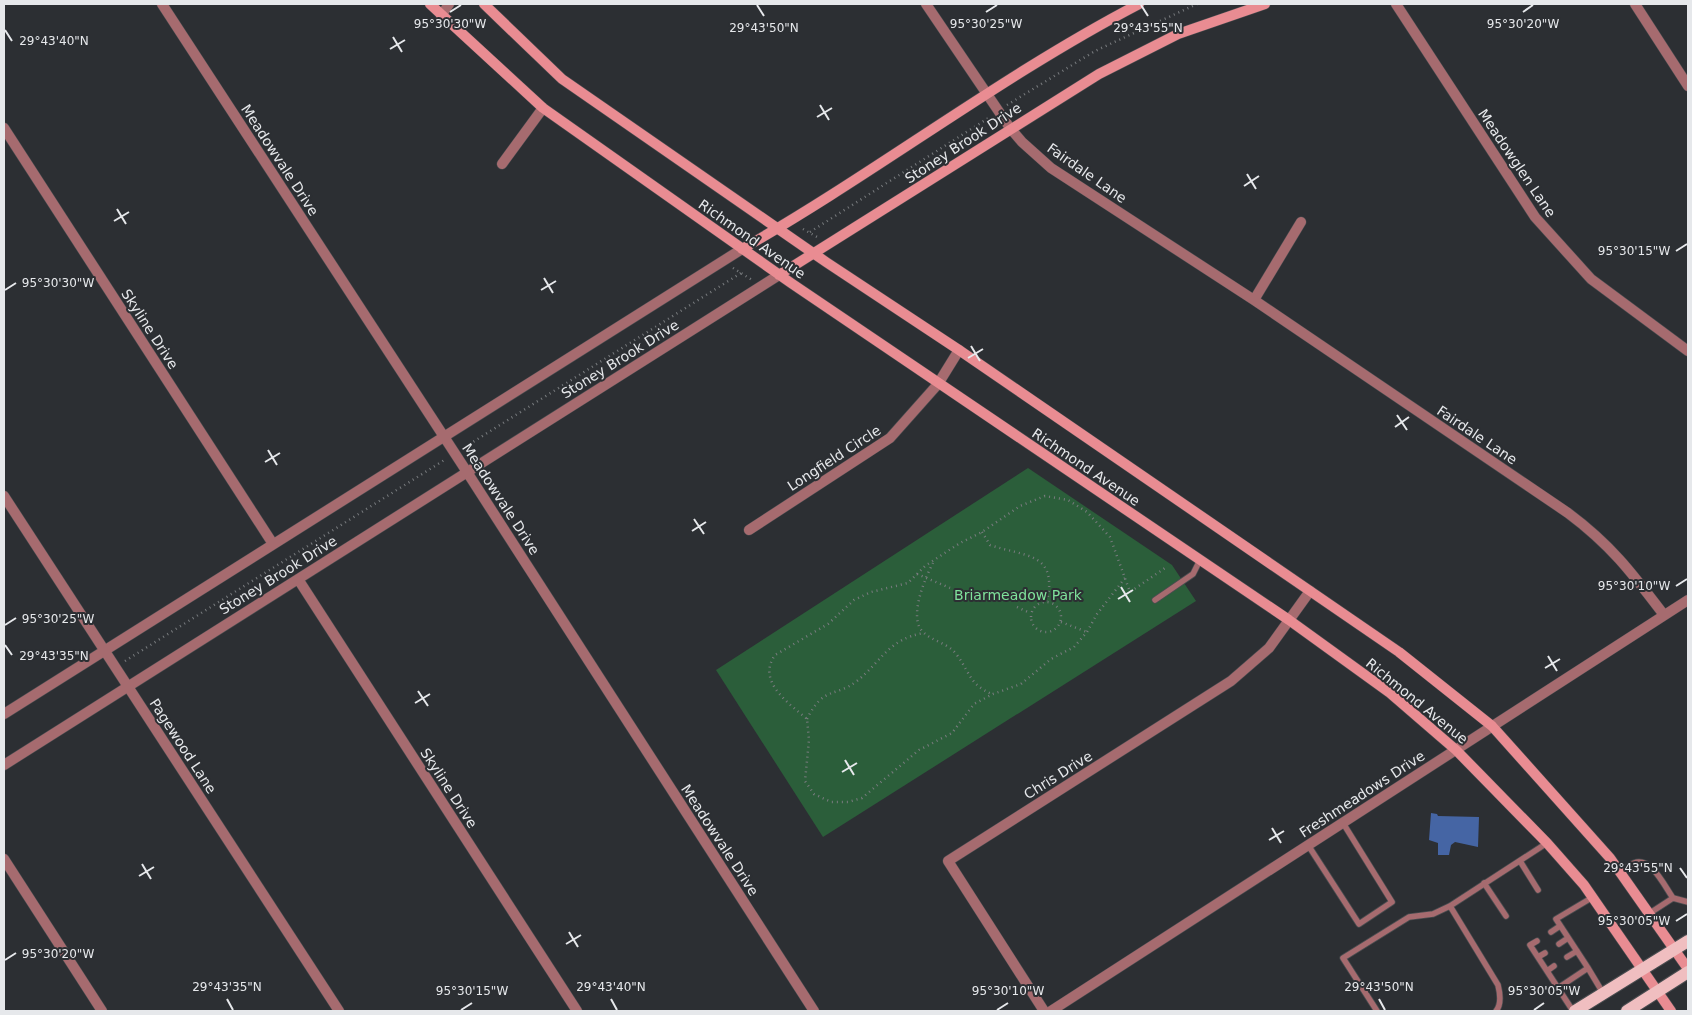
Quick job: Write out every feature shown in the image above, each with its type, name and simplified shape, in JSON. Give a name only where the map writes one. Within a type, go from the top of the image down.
[{"type":"main road","name":"Richmond Avenue","points":[[430,4],[543,108],[779,275],[1289,620],[1390,693],[1456,750],[1547,844],[1593,897],[1671,1011]]},
{"type":"main road","name":"Richmond Avenue","points":[[484,4],[562,80],[1399,652],[1492,726],[1610,858],[1688,970]]},
{"type":"main road","name":"Stoney Brook Drive","points":[[742,249],[778,228],[986,93],[1078,36],[1139,4]]},
{"type":"main road","name":"Stoney Brook Drive","points":[[779,275],[815,254],[1010,128],[1099,74],[1178,34],[1266,4]]},
{"type":"main road","points":[[1574,1011],[1688,941]]},
{"type":"main road","points":[[1627,1011],[1688,970]]},
{"type":"street","name":"Meadowvale Drive","points":[[162,4],[444,436],[814,1011]]},
{"type":"street","points":[[441,16],[449,4]]},
{"type":"street","name":"Fairdale Lane","points":[[926,4],[1010,128],[1022,142],[1051,168],[1254,300],[1598,534],[1622,560],[1664,615]]},
{"type":"street","name":"Meadowglen Lane","points":[[1396,4],[1534,217],[1591,279],[1688,351]]},
{"type":"street","points":[[1635,4],[1688,86]]},
{"type":"street","points":[[502,164],[543,108]]},
{"type":"street","name":"Skyline Drive","points":[[4,128],[273,544]]},
{"type":"street","points":[[1254,300],[1301,222]]},
{"type":"street","name":"Stoney Brook Drive","points":[[4,714],[742,249]]},
{"type":"street","name":"Stoney Brook Drive","points":[[4,765],[779,275]]},
{"type":"street","name":"Longfield Circle","points":[[749,530],[890,438],[938,384],[959,350]]},
{"type":"street","name":"Pagewood Lane","points":[[4,496],[339,1011]]},
{"type":"street","name":"Skyline Drive","points":[[298,579],[577,1011]]},
{"type":"street","name":"Chris Drive","points":[[1044,1011],[948,861],[1231,681],[1253,664],[1269,648],[1310,591]]},
{"type":"street","name":"Freshmeadows Drive","points":[[1051,1011],[1688,600]]},
{"type":"street","points":[[4,859],[102,1011]]},
{"type":"lane","points":[[1155,600],[1193,574],[1200,560]]},
{"type":"lane","points":[[1308,845],[1359,924],[1392,902],[1343,823]]},
{"type":"lane","points":[[1376,1011],[1343,958],[1409,917],[1433,914],[1450,906],[1547,844]]},
{"type":"lane","points":[[1520,861],[1538,890]]},
{"type":"lane","points":[[1621,872],[1635,862],[1643,862],[1651,867],[1673,898],[1688,902]]},
{"type":"lane","points":[[1484,883],[1506,916]]},
{"type":"lane","points":[[1593,897],[1556,919],[1604,994]]},
{"type":"lane","points":[[1650,914],[1673,898]]},
{"type":"lane","points":[[1450,906],[1498,985],[1500,995],[1499,1008],[1496,1011]]},
{"type":"lane","points":[[1550,932],[1560,926]]},
{"type":"lane","points":[[1559,944],[1568,938]]},
{"type":"lane","points":[[1537,941],[1530,945],[1574,1011]]},
{"type":"lane","points":[[1567,957],[1576,951]]},
{"type":"lane","points":[[1538,957],[1545,953]]},
{"type":"lane","points":[[1547,971],[1554,966]]},
{"type":"lane","points":[[1558,988],[1588,968]]},
{"type":"path","points":[[1012,102],[1095,51],[1197,4]]},
{"type":"path","points":[[810,232],[983,121]]},
{"type":"path","points":[[803,228],[825,242]]},
{"type":"path","points":[[731,267],[757,283]]},
{"type":"path","points":[[115,667],[741,273]]},
{"type":"path","points":[[807,719],[777,694],[771,680],[770,662],[775,656],[828,624],[854,600],[871,592],[908,583],[925,566],[934,562],[960,543],[982,532],[1020,506],[1045,496],[1068,500],[1087,512],[1110,537],[1130,592],[1165,568]]},
{"type":"path","points":[[982,532],[990,545],[1028,554],[1042,562],[1049,575],[1047,601]]},
{"type":"path","points":[[934,562],[925,578],[917,620],[924,633],[948,646],[957,655],[973,682],[993,694]]},
{"type":"path","points":[[917,574],[950,588]]},
{"type":"path","points":[[924,633],[901,639],[888,648],[854,683],[828,693],[818,701],[807,719],[808,740],[805,781],[814,794],[831,802],[848,802],[862,798],[919,750],[952,733],[974,704],[993,694],[1021,684],[1051,659],[1074,647],[1087,632],[1097,614],[1125,578]]},
{"type":"path","points":[[1047,601],[1059,610],[1060,622],[1052,631],[1042,632],[1032,625],[1030,614],[1036,604],[1047,601]]},
{"type":"path","points":[[1017,607],[1030,614]]},
{"type":"path","points":[[1060,622],[1087,632]]},
{"type":"green space","name":"Briarmeadow Park","points":[[1028,468],[1172,565],[1196,601],[823,837],[716,670]]},
{"type":"water","points":[[1431,813],[1438,816],[1479,817],[1478,847],[1455,842],[1451,845],[1449,855],[1438,855],[1438,843],[1429,840]]}]
